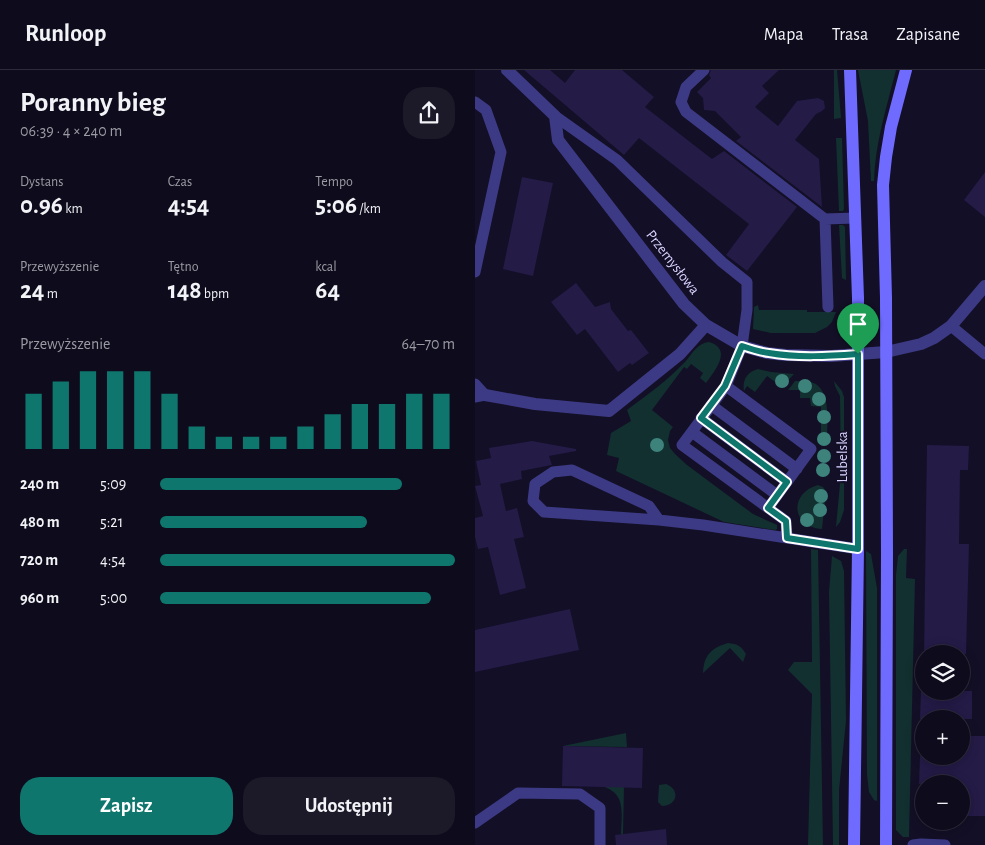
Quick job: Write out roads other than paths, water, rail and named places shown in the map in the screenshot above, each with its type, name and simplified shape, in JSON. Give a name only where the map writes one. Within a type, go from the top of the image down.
[{"type":"street","points":[[507,70],[555,116]]},
{"type":"street","name":"Lubelska","points":[[850,70],[858,298],[858,549],[854,845]]},
{"type":"street","points":[[886,845],[887,563],[883,185],[891,127],[906,70]]},
{"type":"street","name":"Przemysłowa","points":[[555,116],[558,140],[684,304],[705,325],[742,346],[767,353],[821,356],[886,352]]},
{"type":"street","points":[[886,352],[921,344],[934,338],[951,326],[985,286]]},
{"type":"street","points":[[480,396],[535,404],[609,411],[680,354],[705,325]]},
{"type":"lane","points":[[704,70],[686,87],[681,102],[686,112],[825,219],[855,218]]},
{"type":"lane","points":[[475,102],[486,110],[501,152],[475,272]]},
{"type":"lane","points":[[555,116],[617,160],[722,262],[747,282],[747,310],[742,346],[725,386],[682,444],[786,521],[787,538]]},
{"type":"lane","points":[[825,219],[828,307]]},
{"type":"lane","points":[[951,326],[985,354]]},
{"type":"lane","points":[[475,384],[480,396]]},
{"type":"lane","points":[[725,386],[811,450],[768,508]]},
{"type":"lane","points":[[711,405],[797,469]]},
{"type":"lane","points":[[701,418],[787,482]]},
{"type":"lane","points":[[692,432],[777,495]]},
{"type":"lane","points":[[659,520],[649,506],[572,470],[553,472],[535,484],[533,501],[544,512],[703,525],[858,549]]},
{"type":"lane","points":[[475,823],[518,793],[580,794],[600,808],[599,845]]},
{"type":"lane","points":[[913,845],[945,845]]}]
